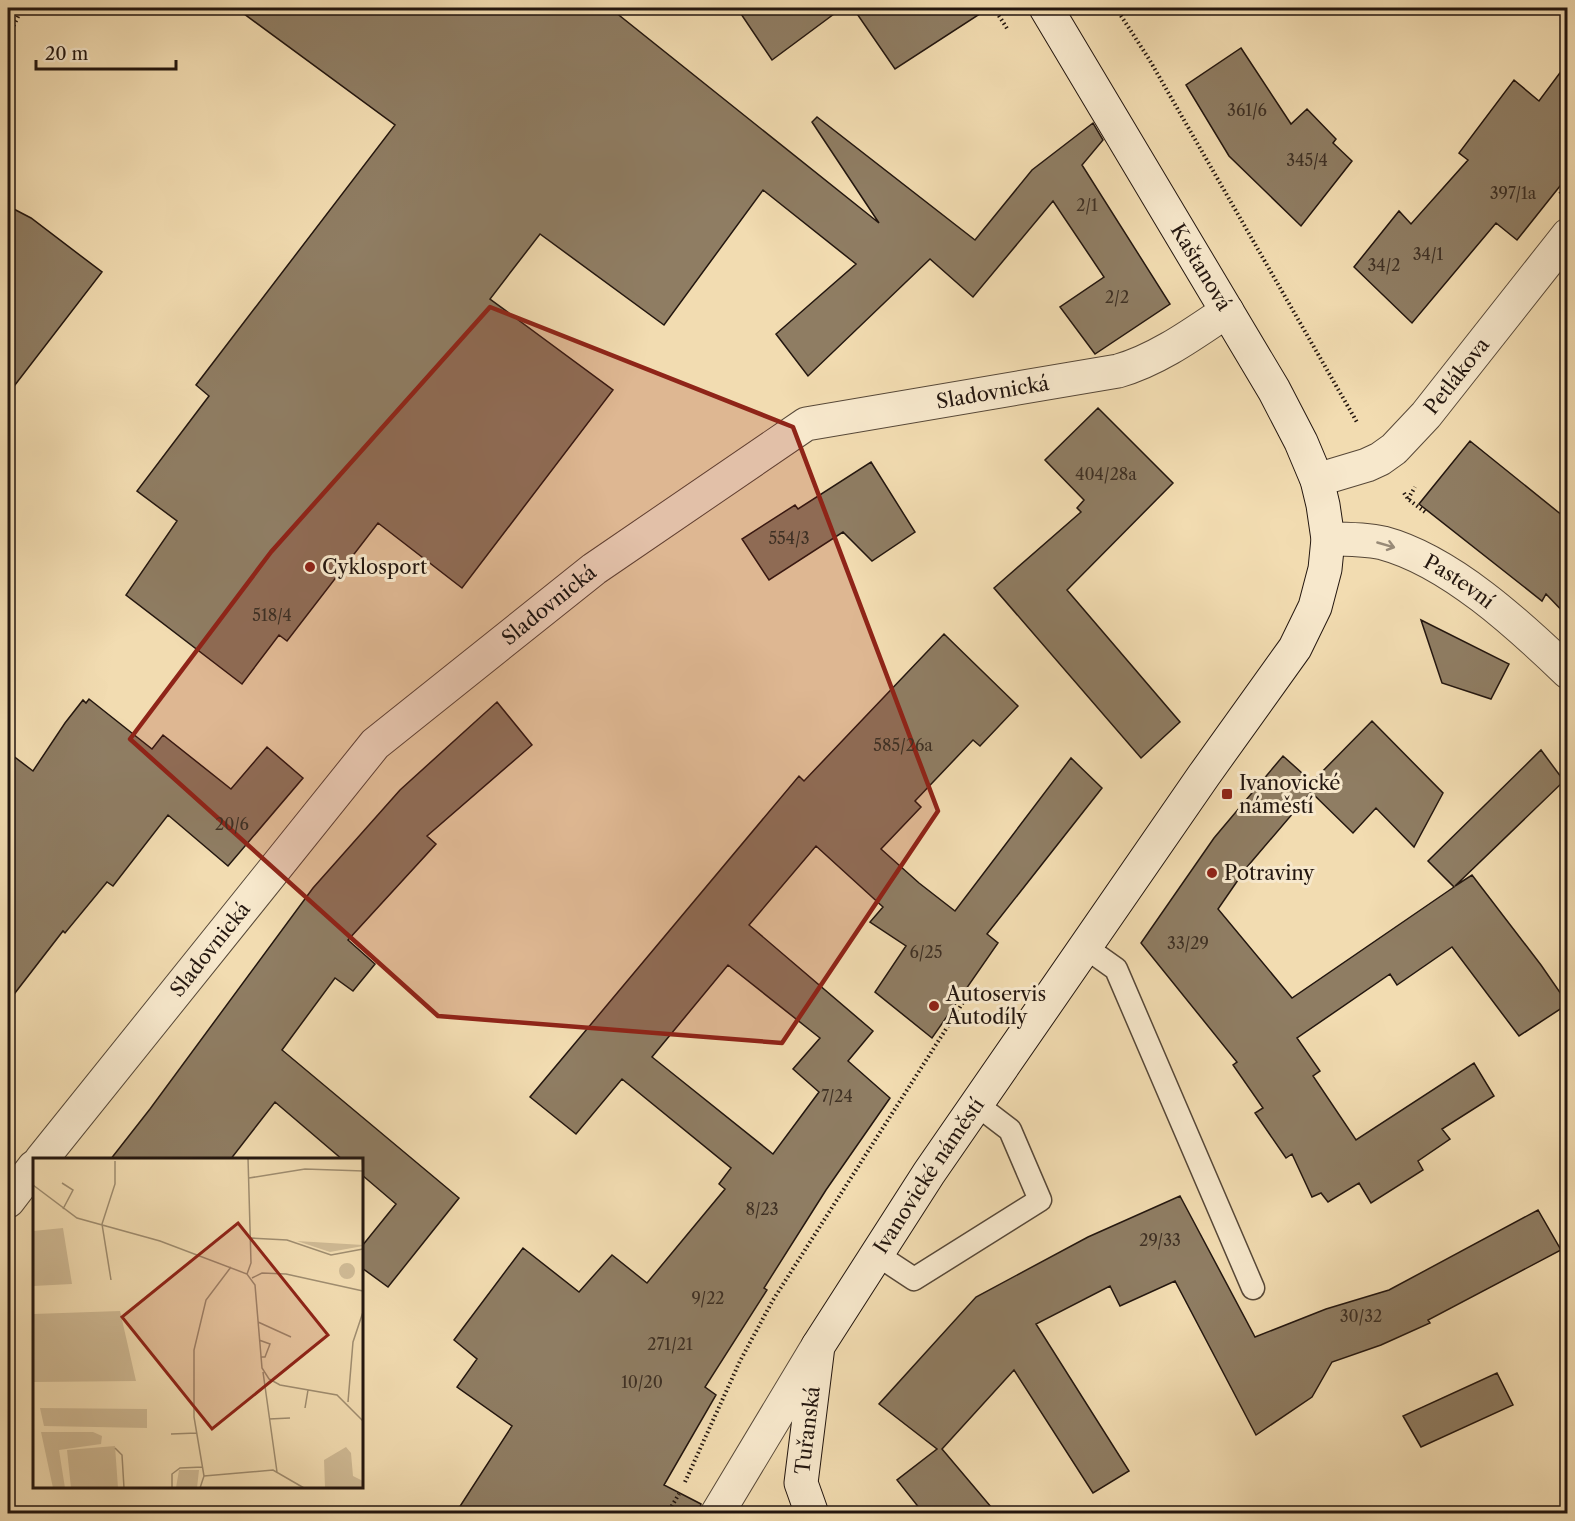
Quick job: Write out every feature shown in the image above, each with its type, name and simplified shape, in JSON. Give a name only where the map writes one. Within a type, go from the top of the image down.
[{"type":"street","name":"Kaštanová","points":[[1046,8],[1290,420],[1317,480],[1328,539]]},
{"type":"street","name":"Petlákova","points":[[1317,480],[1367,465],[1394,449],[1426,415],[1568,235]]},
{"type":"street","name":"Sladovnická","points":[[43,1158],[375,744],[594,569],[806,424],[1118,371],[1150,358],[1227,312]]},
{"type":"street","name":"Pastevní","points":[[1328,539],[1382,543],[1425,561],[1472,590],[1526,631],[1568,672]]},
{"type":"street","name":"Ivanovické náměstí","points":[[717,1514],[876,1254],[976,1104],[1294,648],[1318,597],[1325,569],[1328,539]]},
{"type":"street","points":[[8,1201],[33,1168]]},
{"type":"street","name":"Tuřanská","points":[[812,1514],[801,1483],[818,1346]]},
{"type":"lane","points":[[1085,947],[1116,969],[1253,1288]]},
{"type":"lane","points":[[876,1254],[914,1279],[1040,1200],[1010,1130],[976,1104]]},
{"type":"path","points":[[8,38],[22,8]]},
{"type":"path","points":[[1116,8],[1149,59],[1353,416]]},
{"type":"path","points":[[685,1483],[740,1361],[773,1300],[969,993]]},
{"type":"path","points":[[667,1514],[679,1493]]},
{"type":"highlighted area","points":[[490,307],[793,427],[938,811],[782,1043],[438,1016],[130,739],[271,552]]},
{"type":"building","points":[[236,8],[610,8],[879,223],[812,122],[817,117],[975,240],[1032,170],[1093,123],[1103,140],[1082,165],[1170,304],[1095,354],[1060,307],[1104,277],[1053,201],[973,297],[930,259],[808,376],[776,334],[856,264],[763,190],[664,325],[540,234],[490,299],[613,390],[462,588],[378,523],[287,641],[279,635],[242,684],[126,595],[177,521],[137,491],[209,396],[196,385],[395,125]]},
{"type":"building","points":[[737,8],[842,8],[772,60]]},
{"type":"building","points":[[853,8],[989,8],[895,69]]},
{"type":"building","points":[[1241,48],[1291,124],[1307,109],[1336,139],[1333,143],[1352,161],[1301,226],[1229,156],[1186,85]]},
{"type":"building","points":[[1568,62],[1568,176],[1517,240],[1496,223],[1412,323],[1354,267],[1399,211],[1411,224],[1468,160],[1459,153],[1514,80],[1539,101]]},
{"type":"building","points":[[8,206],[31,218],[102,272],[8,394]]},
{"type":"building","points":[[1098,408],[1173,483],[1067,590],[1180,722],[1141,758],[994,588],[1081,512],[1077,508],[1084,500],[1045,460]]},
{"type":"building","points":[[1470,441],[1568,520],[1568,617],[1546,594],[1542,601],[1419,504]]},
{"type":"building","points":[[871,462],[915,532],[872,561],[843,532],[769,580],[742,539],[795,505],[798,509]]},
{"type":"building","points":[[1421,620],[1509,664],[1491,699],[1442,683]]},
{"type":"building","points":[[944,634],[1018,706],[980,746],[973,740],[915,801],[921,807],[881,849],[955,911],[1071,758],[1102,788],[987,934],[998,943],[932,1038],[875,992],[906,946],[870,922],[883,907],[816,846],[749,925],[873,1031],[848,1061],[890,1098],[826,1190],[764,1288],[767,1290],[705,1387],[716,1395],[664,1485],[701,1504],[698,1514],[455,1514],[512,1426],[457,1387],[477,1359],[454,1340],[523,1248],[579,1292],[612,1255],[647,1283],[725,1189],[719,1184],[731,1168],[622,1079],[576,1134],[530,1097],[799,776],[804,781]],"holes":[[[728,965],[820,1038],[793,1069],[819,1092],[773,1154],[652,1057]]]},
{"type":"building","points":[[89,699],[152,749],[163,735],[231,789],[267,747],[303,778],[228,866],[168,815],[113,886],[107,882],[65,933],[63,931],[8,1002],[8,752],[33,771],[65,723],[83,700],[86,703]]},
{"type":"building","points":[[497,702],[532,745],[427,836],[436,844],[348,940],[375,964],[353,991],[335,978],[282,1050],[459,1198],[388,1287],[363,1269],[363,1245],[396,1204],[363,1176],[363,1158],[341,1158],[275,1102],[232,1158],[112,1158],[313,888],[400,790]]},
{"type":"building","points":[[1372,721],[1443,793],[1414,847],[1376,808],[1353,833],[1311,792],[1247,867],[1218,909],[1292,998],[1454,887],[1428,861],[1541,750],[1564,781],[1455,886],[1472,875],[1568,1004],[1519,1036],[1452,947],[1397,985],[1390,974],[1297,1038],[1320,1071],[1313,1076],[1356,1140],[1474,1063],[1494,1096],[1442,1129],[1450,1139],[1418,1161],[1423,1170],[1371,1203],[1359,1183],[1328,1202],[1321,1193],[1312,1197],[1292,1154],[1286,1158],[1255,1113],[1263,1108],[1233,1065],[1237,1062],[1141,943],[1214,838],[1283,756],[1312,782]]},
{"type":"building","points":[[1180,1196],[1255,1337],[1326,1309],[1389,1290],[1538,1210],[1561,1250],[1428,1320],[1430,1323],[1381,1345],[1332,1362],[1312,1397],[1256,1435],[1175,1281],[1120,1306],[1110,1286],[1036,1324],[1129,1471],[1093,1493],[1014,1370],[942,1449],[997,1514],[924,1514],[897,1480],[937,1449],[879,1404],[976,1297],[1088,1237]]},
{"type":"building","points":[[1497,1373],[1513,1405],[1421,1447],[1403,1416]]},
{"type":"place","name":"Cyklosport","points":[[310,567]]},
{"type":"place","name":"Ivanovické náměstí","points":[[1227,794]]},
{"type":"place","name":"Potraviny","points":[[1212,873]]},
{"type":"place","name":"Autoservis Autodíly","points":[[934,1006]]}]
